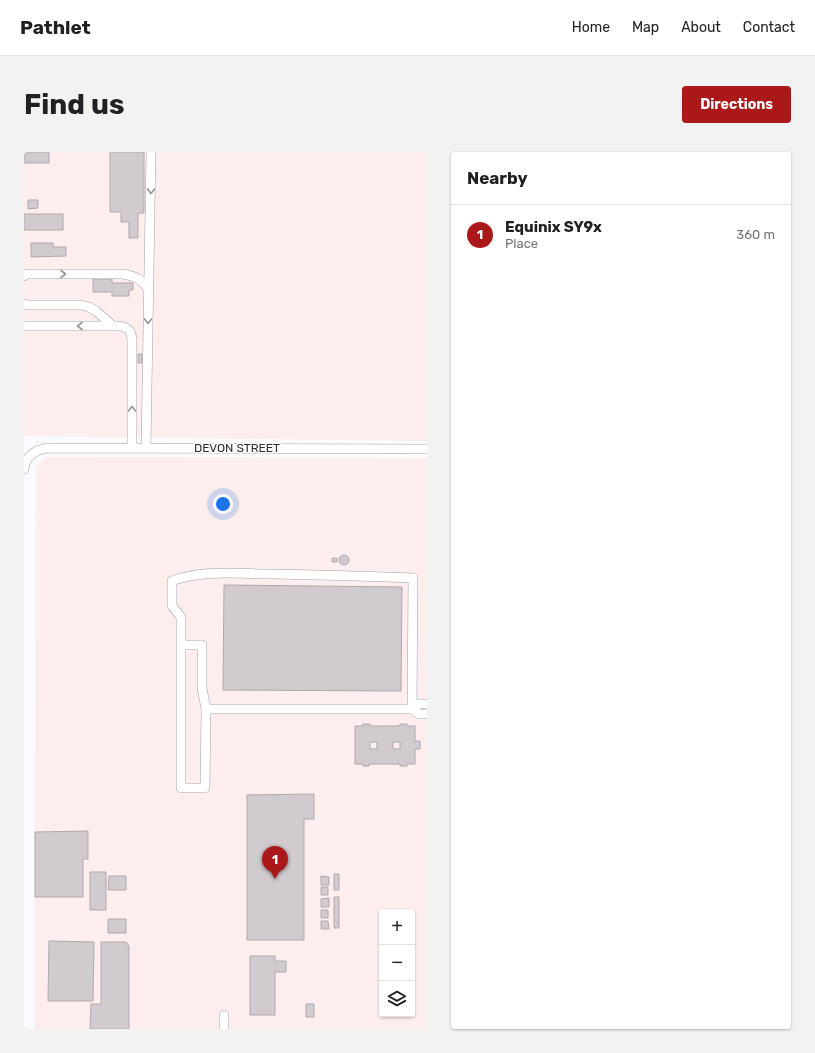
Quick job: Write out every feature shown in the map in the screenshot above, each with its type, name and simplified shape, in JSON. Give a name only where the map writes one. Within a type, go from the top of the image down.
[{"type":"street","points":[[146,448],[151,152]]},
{"type":"street","points":[[24,276],[27,274],[122,274],[134,276],[142,280],[149,292]]},
{"type":"street","points":[[24,304],[90,307],[113,326]]},
{"type":"street","points":[[24,326],[113,326],[128,328],[131,332],[132,339],[132,448]]},
{"type":"street","name":"DEVON STREET","points":[[24,469],[24,464],[29,456],[38,450],[47,448],[427,449]]},
{"type":"street","points":[[181,645],[202,645],[202,688],[206,709],[205,788],[181,788],[180,617],[172,606],[172,581],[184,576],[218,573],[413,578],[412,709]]},
{"type":"street","points":[[412,709],[418,704],[427,704]]},
{"type":"street","points":[[206,709],[412,709],[419,714],[427,714]]},
{"type":"street","points":[[224,1015],[224,1029]]},
{"type":"shaded area","points":[[24,152],[427,152],[427,441],[24,436]]},
{"type":"shaded area","points":[[45,457],[427,458],[427,1029],[34,1029],[36,466]]},
{"type":"building","points":[[24,152],[49,152],[49,163],[24,163]]},
{"type":"building","points":[[110,152],[144,152],[144,213],[138,213],[138,238],[129,238],[129,222],[121,222],[121,212],[110,212]]},
{"type":"building","points":[[28,200],[38,200],[38,208],[28,209]]},
{"type":"building","points":[[24,214],[63,214],[63,230],[24,230]]},
{"type":"building","points":[[31,243],[53,243],[53,247],[66,247],[66,256],[31,257]]},
{"type":"building","points":[[93,279],[112,279],[112,283],[133,283],[133,290],[129,290],[129,296],[112,296],[112,292],[93,292]]},
{"type":"building","points":[[138,354],[142,354],[142,363],[138,363]]},
{"type":"building","points":[[342,555],[346,555],[348,556],[348,564],[342,565],[339,562],[339,558]]},
{"type":"building","points":[[332,558],[337,558],[337,562],[332,562]]},
{"type":"building","points":[[224,585],[402,587],[401,691],[223,690]]},
{"type":"building","points":[[363,724],[370,724],[370,726],[400,726],[400,724],[407,724],[407,726],[415,726],[415,741],[420,741],[420,749],[415,749],[415,764],[400,766],[400,764],[369,764],[369,766],[363,766],[363,764],[355,764],[355,726],[363,726]],"holes":[[[370,742],[377,742],[377,749],[370,749]],[[393,742],[400,742],[400,749],[393,749]]]},
{"type":"building","points":[[314,794],[314,819],[304,819],[304,940],[247,940],[247,795]]},
{"type":"building","points":[[88,831],[88,859],[83,859],[83,897],[35,897],[35,832]]},
{"type":"building","points":[[90,872],[106,872],[106,910],[90,910]]},
{"type":"building","points":[[334,874],[339,874],[339,890],[334,890]]},
{"type":"building","points":[[109,876],[126,876],[126,890],[108,890]]},
{"type":"building","points":[[321,876],[329,877],[329,885],[321,885]]},
{"type":"building","points":[[321,887],[328,887],[328,895],[321,895]]},
{"type":"building","points":[[334,897],[339,897],[339,928],[334,928]]},
{"type":"building","points":[[329,898],[329,907],[321,907],[321,899]]},
{"type":"building","points":[[321,910],[328,910],[328,918],[321,918]]},
{"type":"building","points":[[108,919],[126,919],[126,933],[108,933]]},
{"type":"building","points":[[321,921],[328,921],[329,929],[321,929]]},
{"type":"building","points":[[49,941],[94,942],[93,1001],[48,1001]]},
{"type":"building","points":[[101,942],[126,942],[129,946],[129,1029],[90,1029],[91,1004],[101,1004]]},
{"type":"building","points":[[250,956],[275,956],[275,961],[286,961],[286,972],[275,972],[275,1015],[250,1015]]},
{"type":"building","points":[[306,1004],[314,1004],[314,1017],[306,1017]]},
{"type":"place","name":"Equinix SY9x","points":[[275,879]]}]
